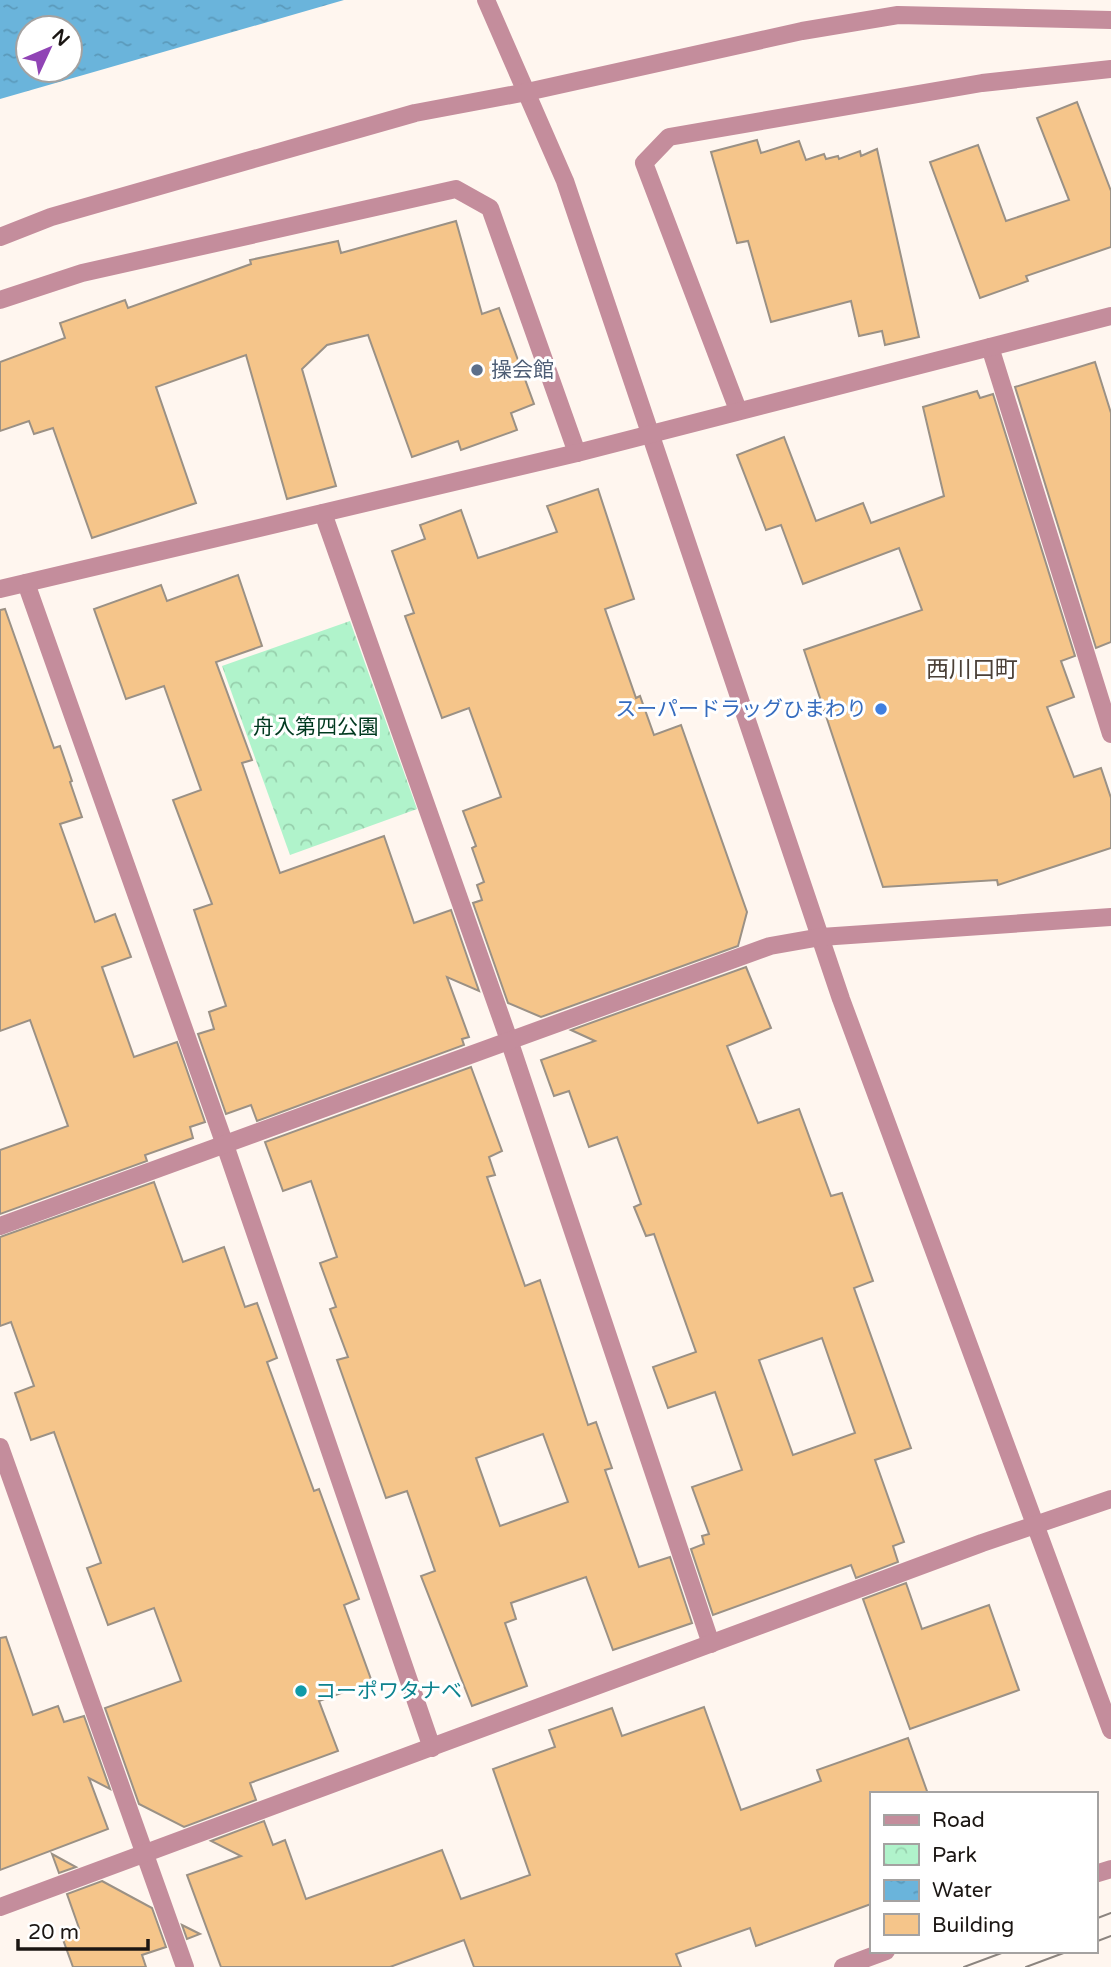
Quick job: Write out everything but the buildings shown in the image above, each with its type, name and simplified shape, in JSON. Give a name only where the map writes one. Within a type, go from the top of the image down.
[{"type":"street","points":[[486,1],[565,181],[841,999],[1111,1730]]},
{"type":"street","points":[[0,237],[64,213],[415,113],[527,92],[803,31],[898,15],[1111,20]]},
{"type":"street","points":[[738,410],[644,163],[669,137],[982,83],[1111,69]]},
{"type":"street","points":[[0,300],[82,273],[456,189],[490,208],[576,453]]},
{"type":"street","points":[[0,589],[576,453],[1111,316]]},
{"type":"street","points":[[990,347],[1111,734]]},
{"type":"street","points":[[323,513],[509,1040],[711,1644]]},
{"type":"street","points":[[26,583],[225,1145],[432,1748]]},
{"type":"street","points":[[0,1226],[770,946],[821,937],[1111,917]]},
{"type":"street","points":[[0,1447],[185,1967]]},
{"type":"street","points":[[0,1907],[1111,1499]]},
{"type":"street","points":[[843,1967],[881,1953]]},
{"type":"green space","name":"舟入第四公園","points":[[350,621],[417,809],[290,855],[222,666]]},
{"type":"water","points":[[0,0],[344,0],[84,75],[84,14],[14,14],[14,84],[52,84],[0,99]]},
{"type":"tram line","points":[[1097,1918],[1111,1913]]},
{"type":"tram line","points":[[1097,1941],[1111,1936]]},
{"type":"tram line","points":[[964,1967],[1002,1953]]},
{"type":"tram line","points":[[1026,1967],[1064,1953]]},
{"type":"place","name":"操会館","points":[[477,370]]},
{"type":"place","name":"スーパードラッグひまわり","points":[[881,709]]},
{"type":"place","name":"コーポワタナベ","points":[[301,1691]]},
{"type":"district","name":"西川口町","points":[[972,670]]}]
